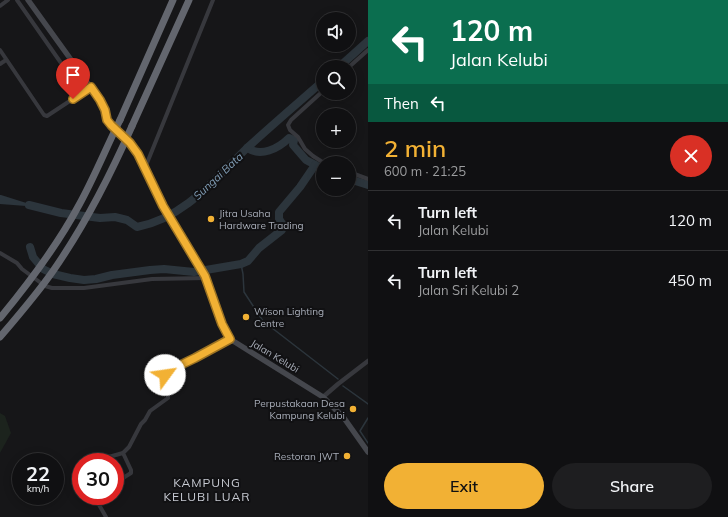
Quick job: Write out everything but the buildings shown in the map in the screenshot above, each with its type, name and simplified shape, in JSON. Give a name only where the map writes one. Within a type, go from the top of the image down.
[{"type":"highway","points":[[0,318],[42,264],[70,221],[99,166],[173,0]]},
{"type":"highway","points":[[0,338],[40,289],[73,241],[110,175],[189,0]]},
{"type":"main road","points":[[28,0],[91,87],[104,107],[109,123],[130,143],[138,154],[163,206],[205,277],[222,324],[230,339]]},
{"type":"main road","name":"Jalan Kelubi","points":[[230,339],[323,397],[344,418],[368,452]]},
{"type":"street","points":[[0,6],[8,0]]},
{"type":"street","points":[[17,0],[82,93]]},
{"type":"street","points":[[145,168],[213,0]]},
{"type":"street","points":[[0,50],[44,115],[49,115],[91,87]]},
{"type":"street","points":[[356,61],[368,50]]},
{"type":"street","points":[[0,64],[6,60]]},
{"type":"street","points":[[316,97],[291,120],[288,125],[290,130],[298,137],[305,148],[316,158]]},
{"type":"street","points":[[356,175],[368,179]]},
{"type":"street","points":[[0,253],[17,263],[22,269],[45,286],[52,288],[84,288],[152,279],[205,277]]},
{"type":"street","points":[[123,453],[129,447],[141,424],[150,411],[168,398],[169,394],[165,377],[166,373],[230,339]]},
{"type":"street","points":[[323,397],[368,361]]},
{"type":"street","points":[[124,455],[130,470],[130,473],[124,477]]},
{"type":"street","points":[[99,505],[106,517]]},
{"type":"shaded area","points":[[1,195],[39,207],[0,204]]},
{"type":"shaded area","points":[[0,413],[5,416],[11,433],[0,453]]},
{"type":"waterway","name":"Sungai Bata","points":[[347,60],[368,41]]},
{"type":"waterway","name":"Sungai Bata","points":[[29,205],[61,213],[100,218],[115,217],[127,220],[137,227],[154,222],[170,215],[198,196],[275,122],[316,87]]},
{"type":"waterway","points":[[247,148],[252,151],[264,152],[275,148],[289,138],[294,140],[293,145],[306,160],[316,165]]},
{"type":"waterway","points":[[30,247],[33,257],[43,269],[53,274],[84,280],[150,270],[164,269],[194,272],[241,264],[248,261],[259,248],[282,230],[283,225],[279,219],[279,212],[300,187],[315,165]]},
{"type":"waterway","points":[[356,181],[368,185]]},
{"type":"waterway","points":[[241,264],[244,292],[263,321],[338,379]]},
{"type":"waterway","points":[[343,386],[368,404]]},
{"type":"waterway","points":[[368,418],[360,431],[368,443]]},
{"type":"place","name":"Jitra Usaha Hardware Trading","points":[[211,219]]},
{"type":"place","name":"Wison Lighting Centre","points":[[246,317]]},
{"type":"place","name":"Perpustakaan Desa Kampung Kelubi","points":[[353,409]]},
{"type":"place","name":"Restoran JWT","points":[[347,456]]},
{"type":"district","name":"KAMPUNG KELUBI LUAR","points":[[207,489]]},
{"type":"route","points":[[73,99],[91,87],[105,110],[107,120],[114,129],[134,147],[163,206],[205,276],[222,324],[230,339],[168,371],[165,375]]}]
